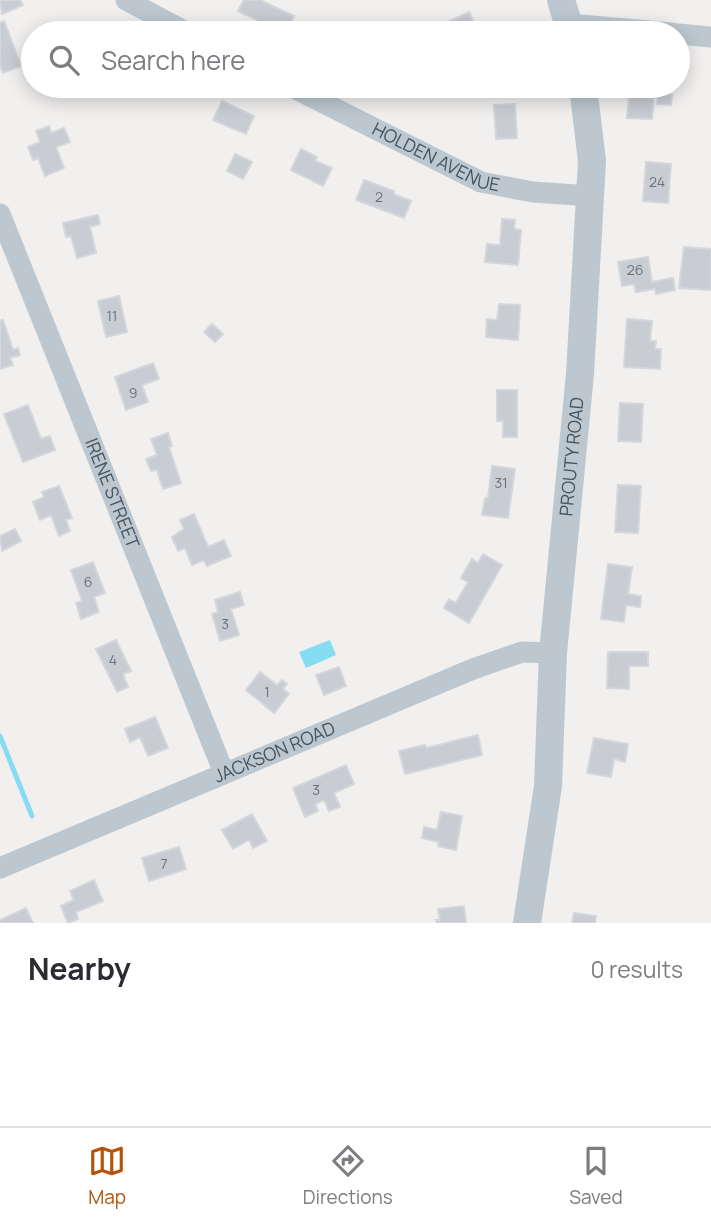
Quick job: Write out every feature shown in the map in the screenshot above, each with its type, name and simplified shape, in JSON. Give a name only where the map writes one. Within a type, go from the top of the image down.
[{"type":"street","points":[[125,0],[165,21]]},
{"type":"street","points":[[690,35],[711,37]]},
{"type":"street","name":"HOLDEN AVENUE","points":[[314,98],[481,182],[533,192],[591,196]]},
{"type":"street","name":"PROUTY ROAD","points":[[527,923],[550,758],[553,653],[580,373],[591,196],[591,143],[585,98]]},
{"type":"street","name":"IRENE STREET","points":[[0,214],[224,773]]},
{"type":"street","name":"JACKSON ROAD","points":[[0,868],[473,669],[522,652],[553,653]]},
{"type":"water","points":[[330,640],[336,655],[306,668],[299,652]]},
{"type":"building","points":[[0,0],[20,0],[23,5],[2,14]]},
{"type":"building","points":[[244,0],[260,0],[294,16],[292,21],[257,21],[238,11]]},
{"type":"building","points":[[469,12],[473,21],[450,21]]},
{"type":"building","points":[[4,21],[21,66],[3,73],[0,65],[0,23]]},
{"type":"building","points":[[629,98],[654,98],[652,119],[627,118]]},
{"type":"building","points":[[658,98],[672,98],[671,105],[657,104]]},
{"type":"building","points":[[222,101],[254,116],[246,134],[213,120]]},
{"type":"building","points":[[515,104],[517,138],[496,139],[494,105]]},
{"type":"building","points":[[49,126],[51,133],[64,128],[70,142],[56,147],[64,168],[45,176],[38,158],[33,160],[28,147],[40,142],[36,131]]},
{"type":"building","points":[[301,149],[317,157],[315,161],[332,168],[323,186],[291,170]]},
{"type":"building","points":[[235,154],[252,162],[243,179],[227,171]]},
{"type":"building","points":[[646,162],[671,164],[668,203],[643,201]]},
{"type":"building","points":[[364,180],[394,191],[393,194],[411,201],[404,218],[356,200]]},
{"type":"building","points":[[98,215],[100,224],[90,227],[96,253],[77,258],[71,236],[66,237],[63,223]]},
{"type":"building","points":[[502,219],[515,220],[514,229],[521,230],[518,265],[485,262],[487,244],[500,245]]},
{"type":"building","points":[[684,247],[711,249],[711,290],[679,288]]},
{"type":"building","points":[[648,257],[652,282],[673,278],[675,290],[656,294],[655,289],[636,292],[634,284],[622,286],[618,262]]},
{"type":"building","points":[[119,296],[127,332],[106,337],[98,301]]},
{"type":"building","points":[[499,304],[520,305],[518,340],[486,337],[487,319],[497,320]]},
{"type":"building","points":[[627,319],[652,321],[650,341],[656,341],[655,349],[661,349],[660,369],[624,367]]},
{"type":"building","points":[[3,320],[13,350],[18,348],[20,355],[10,358],[13,365],[0,369],[0,321]]},
{"type":"building","points":[[212,324],[223,334],[215,342],[204,332]]},
{"type":"building","points":[[153,363],[159,379],[142,385],[148,402],[126,410],[115,377]]},
{"type":"building","points":[[497,390],[517,390],[517,437],[503,437],[503,421],[497,421]]},
{"type":"building","points":[[620,403],[643,404],[641,442],[618,441]]},
{"type":"building","points":[[28,405],[41,439],[50,436],[55,450],[23,462],[4,414]]},
{"type":"building","points":[[168,433],[172,446],[169,447],[181,483],[163,489],[157,470],[151,471],[146,459],[157,455],[151,439]]},
{"type":"building","points":[[492,466],[515,469],[508,518],[482,515],[485,498],[488,498]]},
{"type":"building","points":[[618,485],[641,486],[638,533],[615,532]]},
{"type":"building","points":[[59,486],[72,518],[66,520],[70,531],[59,536],[51,515],[40,520],[33,502],[44,497],[42,492]]},
{"type":"building","points":[[194,514],[208,547],[224,540],[231,556],[207,566],[204,560],[192,565],[185,548],[178,551],[172,537],[184,529],[180,520]]},
{"type":"building","points":[[15,529],[21,541],[2,551],[0,536]]},
{"type":"building","points":[[483,554],[502,565],[469,623],[444,608],[449,599],[456,603],[468,582],[461,578],[472,559],[478,563]]},
{"type":"building","points":[[93,562],[105,593],[94,597],[99,612],[81,619],[76,603],[82,601],[71,570]]},
{"type":"building","points":[[608,564],[632,567],[628,594],[641,596],[640,607],[626,605],[624,622],[601,619]]},
{"type":"building","points":[[240,592],[244,605],[231,609],[239,635],[220,641],[212,614],[218,612],[215,600]]},
{"type":"building","points":[[116,640],[131,671],[123,674],[128,687],[117,692],[96,649]]},
{"type":"building","points":[[608,652],[648,652],[648,666],[629,666],[629,689],[607,688]]},
{"type":"building","points":[[339,667],[346,686],[324,695],[316,675]]},
{"type":"building","points":[[260,672],[277,685],[282,680],[287,684],[283,689],[289,694],[274,713],[246,690]]},
{"type":"building","points":[[155,717],[168,748],[148,756],[140,737],[130,742],[125,729]]},
{"type":"building","points":[[478,735],[482,755],[405,774],[399,751],[425,745],[426,748]]},
{"type":"building","points":[[594,738],[628,744],[625,762],[614,759],[611,777],[587,773]]},
{"type":"building","points":[[346,765],[354,784],[334,793],[340,807],[329,811],[324,800],[315,804],[318,811],[305,817],[293,788]]},
{"type":"building","points":[[441,812],[462,816],[456,850],[438,846],[439,842],[422,838],[424,827],[437,830]]},
{"type":"building","points":[[252,814],[267,841],[253,848],[249,840],[233,849],[222,830]]},
{"type":"building","points":[[179,847],[186,869],[149,881],[142,858]]},
{"type":"building","points":[[94,880],[103,901],[76,912],[78,919],[68,923],[61,906],[74,900],[70,891]]},
{"type":"building","points":[[464,906],[466,923],[437,923],[436,920],[440,920],[438,909]]},
{"type":"building","points":[[26,908],[33,923],[0,923],[0,920]]},
{"type":"building","points":[[574,913],[596,916],[595,923],[572,923]]},
{"type":"waterway","points":[[0,736],[32,816]]}]
